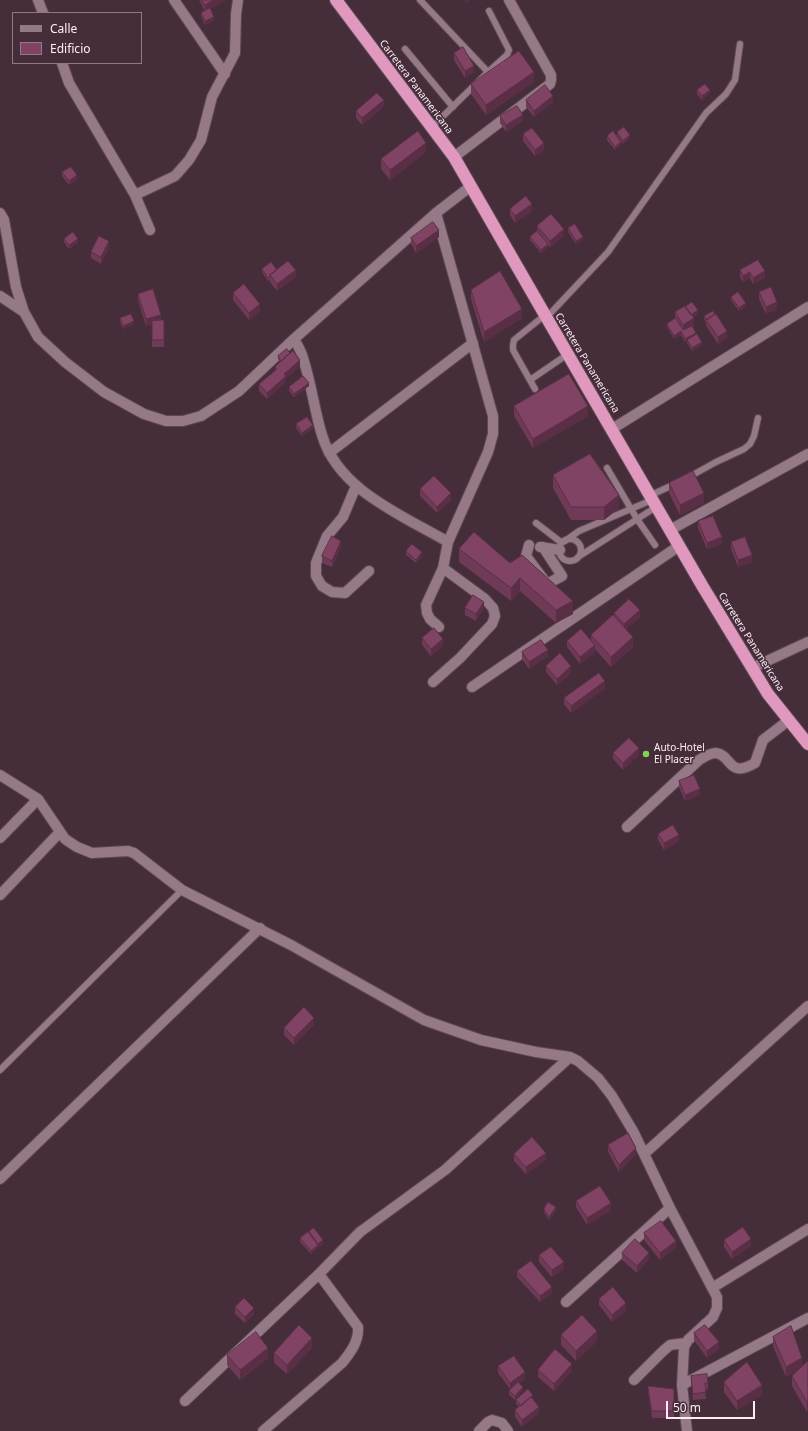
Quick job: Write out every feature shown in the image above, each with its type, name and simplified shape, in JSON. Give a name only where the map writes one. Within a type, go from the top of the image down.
[{"type":"highway","name":"Carretera Panamericana","points":[[336,0],[454,157],[545,317],[612,429],[652,501],[752,668],[768,694],[808,744]]},
{"type":"street","points":[[38,0],[43,12]]},
{"type":"street","points":[[174,0],[224,74]]},
{"type":"street","points":[[135,195],[175,176],[189,160],[201,140],[212,97],[235,53],[236,14],[238,0]]},
{"type":"street","points":[[454,157],[550,84],[551,75],[509,0]]},
{"type":"street","points":[[62,64],[69,83],[135,195],[150,230]]},
{"type":"street","points":[[0,213],[4,220],[16,287],[24,312],[38,337],[65,362],[104,392],[144,414],[166,421],[182,421],[201,416],[239,391],[294,339],[436,213],[471,186]]},
{"type":"street","points":[[436,213],[493,416],[493,434],[488,452],[448,542],[443,568],[426,604],[427,613],[430,619],[439,627]]},
{"type":"street","points":[[0,296],[24,312]]},
{"type":"street","points":[[612,429],[808,307]]},
{"type":"street","points":[[294,339],[302,354],[322,436],[329,453],[356,486],[370,498],[448,542]]},
{"type":"street","points":[[329,453],[473,343]]},
{"type":"street","points":[[670,530],[808,454]]},
{"type":"street","points":[[356,486],[343,517],[327,536],[316,563],[316,576],[322,586],[332,592],[345,593],[369,571]]},
{"type":"street","points":[[529,545],[543,547],[562,544]]},
{"type":"street","points":[[529,545],[526,556],[547,584],[562,576],[543,547]]},
{"type":"street","points":[[522,568],[524,551],[529,545]]},
{"type":"street","points":[[472,687],[679,546]]},
{"type":"street","points":[[433,682],[460,658],[492,624],[495,616],[493,608],[485,599],[443,568]]},
{"type":"street","points":[[752,668],[808,642]]},
{"type":"street","points":[[627,827],[699,760],[710,754],[717,753],[733,766],[740,769],[755,763],[763,740],[789,720]]},
{"type":"street","points":[[0,775],[38,799],[65,839],[77,847],[92,853],[128,851],[134,853],[182,890],[260,928],[424,1020],[481,1040],[570,1057],[578,1061],[598,1078],[612,1096],[633,1131],[670,1208],[717,1297],[717,1308],[713,1317],[686,1343],[684,1348],[682,1385],[687,1431]]},
{"type":"street","points":[[0,838],[38,799]]},
{"type":"street","points":[[0,895],[60,832]]},
{"type":"street","points":[[0,1179],[260,928]]},
{"type":"street","points":[[644,1154],[808,1006]]},
{"type":"street","points":[[185,1401],[319,1274],[360,1232],[445,1170],[570,1057]]},
{"type":"street","points":[[566,1302],[670,1208]]},
{"type":"street","points":[[712,1288],[808,1229]]},
{"type":"street","points":[[263,1431],[342,1363],[353,1350],[358,1333],[358,1327],[319,1274]]},
{"type":"street","points":[[682,1385],[808,1318]]},
{"type":"street","points":[[634,1380],[670,1345],[686,1343]]},
{"type":"street","points":[[479,1431],[492,1420],[502,1423],[508,1431]]},
{"type":"lane","points":[[420,0],[488,72]]},
{"type":"lane","points":[[432,127],[507,55],[509,50],[489,11]]},
{"type":"lane","points":[[535,389],[513,350],[514,340],[545,317],[608,252],[706,113],[726,94],[735,80],[740,44]]},
{"type":"lane","points":[[405,49],[453,107]]},
{"type":"lane","points":[[530,380],[568,354]]},
{"type":"lane","points":[[652,501],[637,519],[578,557],[572,560],[565,559],[560,553],[562,544],[579,531],[652,501],[744,450],[750,444],[754,436],[758,418]]},
{"type":"lane","points":[[607,468],[637,519],[655,545]]},
{"type":"lane","points":[[536,523],[562,544]]},
{"type":"lane","points":[[562,544],[571,539],[580,544],[581,551],[578,557]]},
{"type":"lane","points":[[0,1070],[182,890]]},
{"type":"building","points":[[202,0],[214,0],[205,5]]},
{"type":"building","points":[[210,8],[214,17],[205,21],[201,13]]},
{"type":"building","points":[[463,47],[474,66],[465,71],[454,53]]},
{"type":"building","points":[[519,51],[534,72],[486,105],[471,84]]},
{"type":"building","points":[[705,84],[710,90],[702,96],[697,90]]},
{"type":"building","points":[[545,85],[553,96],[534,111],[526,100]]},
{"type":"building","points":[[377,93],[384,100],[362,118],[356,111]]},
{"type":"building","points":[[517,106],[523,115],[506,125],[500,116]]},
{"type":"building","points":[[624,127],[630,135],[623,141],[617,132]]},
{"type":"building","points":[[532,128],[544,143],[535,150],[523,134]]},
{"type":"building","points":[[418,131],[426,143],[390,170],[381,159]]},
{"type":"building","points":[[613,131],[621,142],[615,147],[607,136]]},
{"type":"building","points":[[71,167],[77,175],[69,181],[62,172]]},
{"type":"building","points":[[526,196],[532,204],[515,216],[510,209]]},
{"type":"building","points":[[551,214],[564,229],[550,241],[537,226]]},
{"type":"building","points":[[433,222],[439,230],[416,246],[411,238]]},
{"type":"building","points":[[575,224],[583,237],[576,241],[568,228]]},
{"type":"building","points":[[537,231],[548,244],[541,250],[530,237]]},
{"type":"building","points":[[73,232],[78,239],[69,245],[64,239]]},
{"type":"building","points":[[99,236],[109,241],[101,257],[91,252]]},
{"type":"building","points":[[758,260],[765,271],[753,278],[750,272],[743,276],[740,270]]},
{"type":"building","points":[[288,261],[296,270],[277,284],[270,275]]},
{"type":"building","points":[[271,262],[277,270],[268,278],[262,269]]},
{"type":"building","points":[[500,271],[522,309],[484,332],[471,290]]},
{"type":"building","points":[[244,284],[260,304],[249,313],[233,293]]},
{"type":"building","points":[[771,287],[777,302],[766,307],[759,292]]},
{"type":"building","points":[[153,289],[161,315],[146,319],[138,294]]},
{"type":"building","points":[[738,292],[746,303],[739,308],[731,297]]},
{"type":"building","points":[[692,302],[698,310],[691,315],[685,307]]},
{"type":"building","points":[[685,306],[694,318],[683,325],[675,312]]},
{"type":"building","points":[[713,311],[715,314],[707,320],[704,316]]},
{"type":"building","points":[[131,314],[134,321],[123,326],[120,318]]},
{"type":"building","points":[[716,314],[727,331],[718,337],[706,320]]},
{"type":"building","points":[[676,318],[683,330],[692,326],[696,333],[685,339],[681,331],[674,336],[667,324]]},
{"type":"building","points":[[164,320],[164,340],[152,340],[152,321]]},
{"type":"building","points":[[697,334],[702,342],[692,348],[687,340]]},
{"type":"building","points":[[287,349],[290,353],[281,361],[278,356]]},
{"type":"building","points":[[293,351],[300,360],[284,374],[286,376],[267,393],[259,384],[277,369],[275,367]]},
{"type":"building","points":[[569,374],[588,406],[533,439],[514,406]]},
{"type":"building","points":[[303,376],[309,383],[294,394],[289,387]]},
{"type":"building","points":[[307,417],[313,425],[302,433],[296,424]]},
{"type":"building","points":[[590,454],[619,495],[604,507],[571,507],[553,475]]},
{"type":"building","points":[[693,471],[704,493],[680,505],[669,483]]},
{"type":"building","points":[[434,476],[451,493],[437,507],[420,489]]},
{"type":"building","points":[[713,516],[722,537],[707,543],[698,521]]},
{"type":"building","points":[[474,532],[510,563],[522,555],[573,601],[556,610],[520,578],[511,588],[459,549]]},
{"type":"building","points":[[332,536],[341,541],[332,561],[322,556]]},
{"type":"building","points":[[745,537],[752,555],[738,560],[731,542]]},
{"type":"building","points":[[412,544],[422,552],[416,560],[406,551]]},
{"type":"building","points":[[473,595],[484,602],[476,614],[465,608]]},
{"type":"building","points":[[629,599],[640,610],[624,624],[614,613]]},
{"type":"building","points":[[613,615],[633,637],[611,657],[591,635]]},
{"type":"building","points":[[434,628],[443,639],[431,649],[422,638]]},
{"type":"building","points":[[581,629],[595,645],[580,657],[567,641]]},
{"type":"building","points":[[541,640],[548,650],[529,662],[522,652]]},
{"type":"building","points":[[560,653],[571,666],[557,679],[546,666]]},
{"type":"building","points":[[599,673],[605,681],[571,706],[564,698]]},
{"type":"building","points":[[629,738],[639,748],[623,763],[613,753]]},
{"type":"building","points":[[694,775],[700,789],[685,795],[679,781]]},
{"type":"building","points":[[673,825],[679,835],[664,843],[658,834]]},
{"type":"building","points":[[304,1007],[314,1018],[294,1038],[284,1028]]},
{"type":"building","points":[[628,1133],[636,1148],[619,1165],[608,1145]]},
{"type":"building","points":[[532,1137],[546,1153],[526,1167],[514,1154]]},
{"type":"building","points":[[600,1186],[611,1203],[587,1218],[576,1201]]},
{"type":"building","points":[[548,1202],[556,1207],[549,1217],[544,1209]]},
{"type":"building","points":[[661,1221],[676,1241],[660,1253],[644,1233]]},
{"type":"building","points":[[743,1227],[751,1239],[732,1252],[724,1240]]},
{"type":"building","points":[[314,1228],[323,1240],[318,1244],[309,1231]]},
{"type":"building","points":[[308,1232],[318,1245],[311,1251],[300,1238]]},
{"type":"building","points":[[635,1239],[649,1253],[637,1266],[622,1253]]},
{"type":"building","points":[[551,1247],[564,1262],[552,1270],[539,1255]]},
{"type":"building","points":[[531,1261],[552,1287],[540,1296],[517,1271]]},
{"type":"building","points":[[613,1287],[626,1303],[612,1315],[599,1299]]},
{"type":"building","points":[[244,1298],[254,1308],[245,1317],[235,1307]]},
{"type":"building","points":[[582,1315],[597,1331],[576,1351],[561,1335]]},
{"type":"building","points":[[299,1325],[312,1338],[287,1365],[274,1353]]},
{"type":"building","points":[[705,1325],[719,1342],[707,1351],[694,1333]]},
{"type":"building","points":[[791,1326],[802,1358],[786,1367],[773,1337]]},
{"type":"building","points":[[256,1332],[268,1348],[240,1370],[227,1355]]},
{"type":"building","points":[[555,1349],[572,1364],[554,1384],[538,1370]]},
{"type":"building","points":[[514,1356],[525,1372],[510,1383],[498,1366]]},
{"type":"building","points":[[808,1361],[808,1401],[807,1402],[792,1376]]},
{"type":"building","points":[[747,1362],[762,1385],[737,1401],[724,1382]]},
{"type":"building","points":[[707,1374],[708,1383],[705,1383],[706,1392],[693,1394],[691,1376]]},
{"type":"building","points":[[518,1382],[523,1387],[515,1396],[509,1391]]},
{"type":"building","points":[[648,1386],[674,1389],[674,1411],[652,1411]]},
{"type":"building","points":[[528,1389],[533,1395],[521,1406],[516,1400]]},
{"type":"building","points":[[531,1397],[539,1407],[522,1420],[515,1410]]},
{"type":"place","name":"Auto-Hotel El Placer","points":[[646,754]]}]
